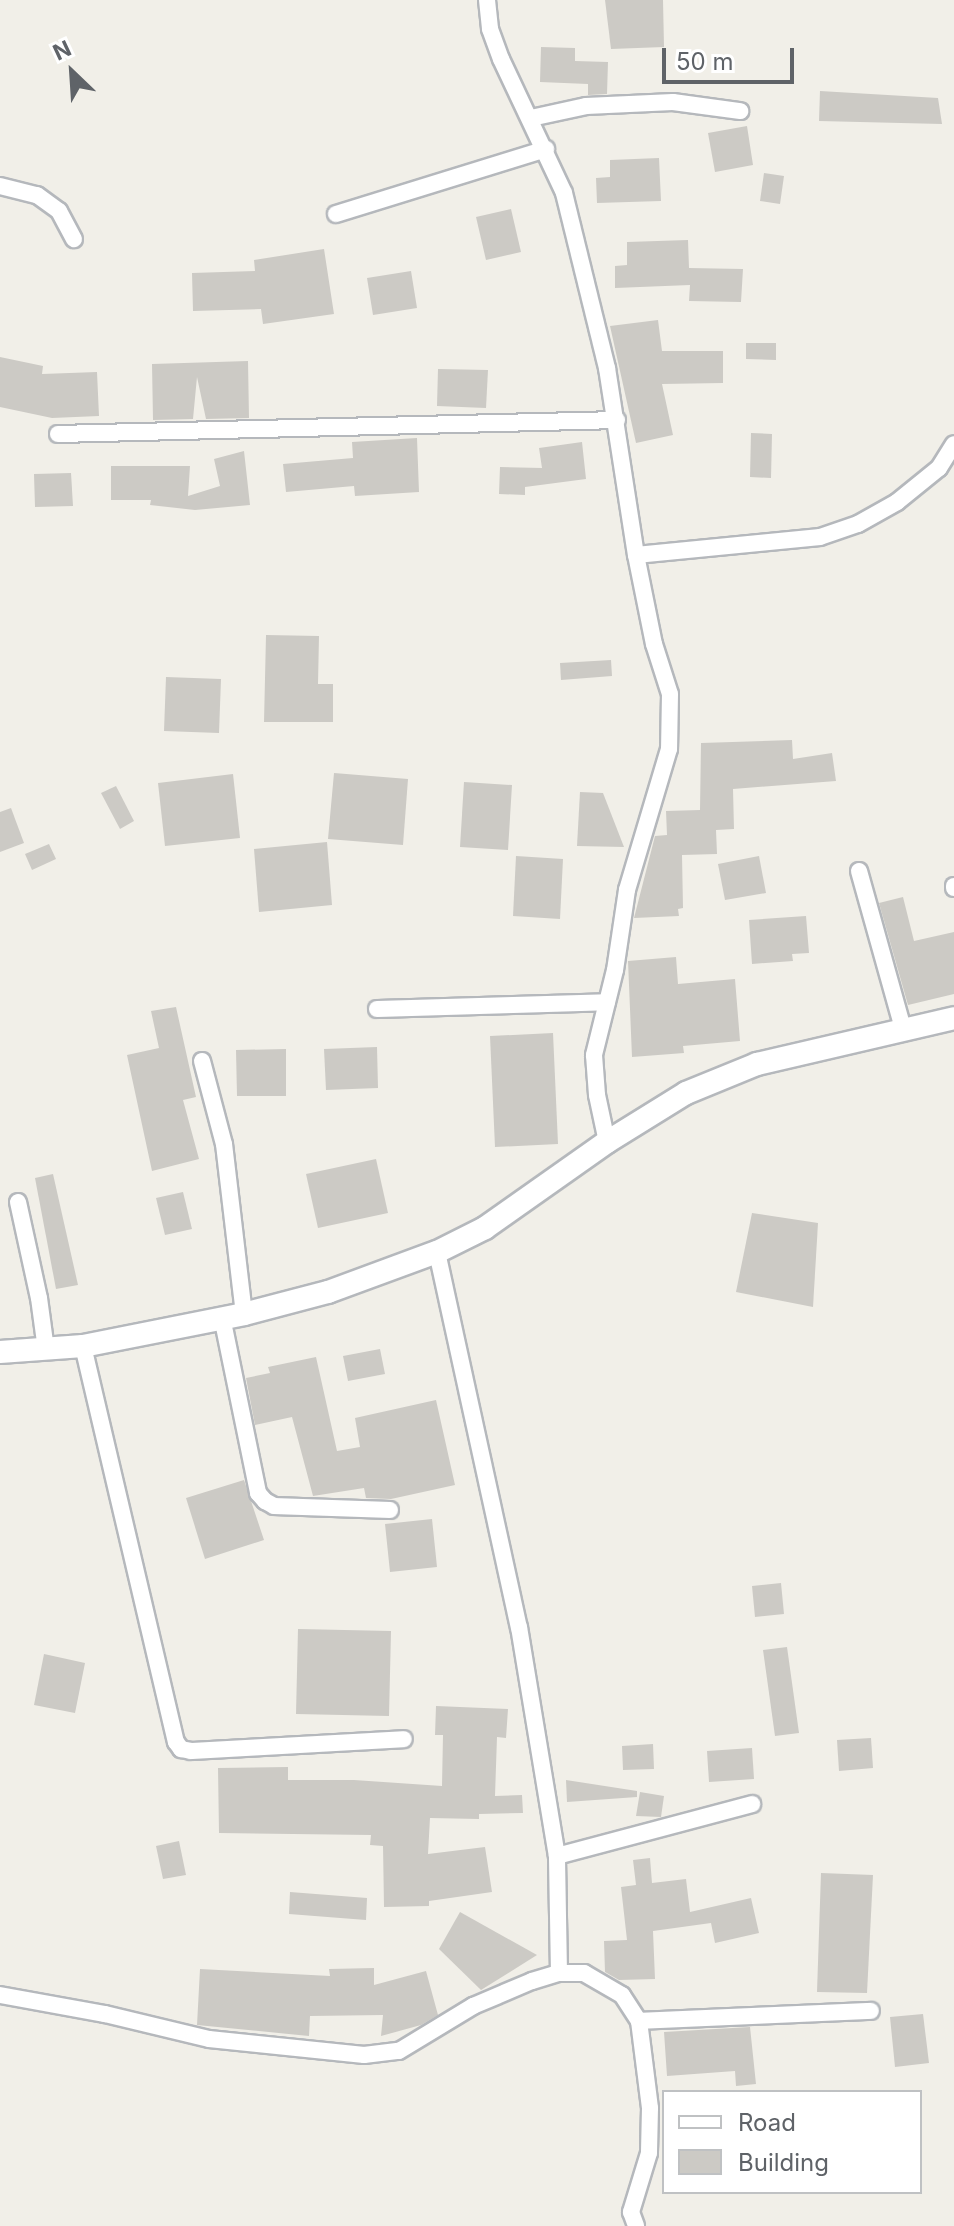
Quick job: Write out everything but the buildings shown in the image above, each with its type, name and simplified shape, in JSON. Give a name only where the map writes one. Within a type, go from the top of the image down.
[{"type":"street","points":[[487,0],[490,29],[501,59],[546,149],[564,193],[617,420],[636,555],[654,644],[670,694],[669,749],[627,890],[594,1055],[597,1095],[607,1142]]},
{"type":"street","points":[[531,118],[586,106],[673,102],[740,111]]},
{"type":"street","points":[[336,214],[546,149]]},
{"type":"street","points":[[0,186],[37,195],[59,211],[74,239]]},
{"type":"street","points":[[58,434],[617,420]]},
{"type":"street","points":[[636,555],[820,537],[858,524],[897,502],[939,468],[954,444]]},
{"type":"street","points":[[859,871],[903,1029]]},
{"type":"street","points":[[377,1009],[607,1002]]},
{"type":"street","points":[[0,1352],[83,1346],[328,1292],[437,1252],[485,1228],[607,1142],[686,1093],[757,1064],[954,1018]]},
{"type":"street","points":[[202,1061],[224,1144],[233,1315],[244,1432],[258,1493],[274,1506],[390,1510]]},
{"type":"street","points":[[18,1202],[39,1298],[46,1350]]},
{"type":"street","points":[[437,1252],[519,1627],[557,1856],[559,1973]]},
{"type":"street","points":[[83,1346],[176,1742],[181,1749],[191,1751],[404,1739]]},
{"type":"street","points":[[557,1856],[752,1804]]},
{"type":"street","points":[[0,1995],[105,2014],[209,2039],[364,2055],[399,2051],[473,2006],[559,1973],[584,1973],[622,1995],[639,2021],[650,2108],[649,2153],[631,2212],[636,2226]]},
{"type":"street","points":[[639,2021],[871,2011]]}]
